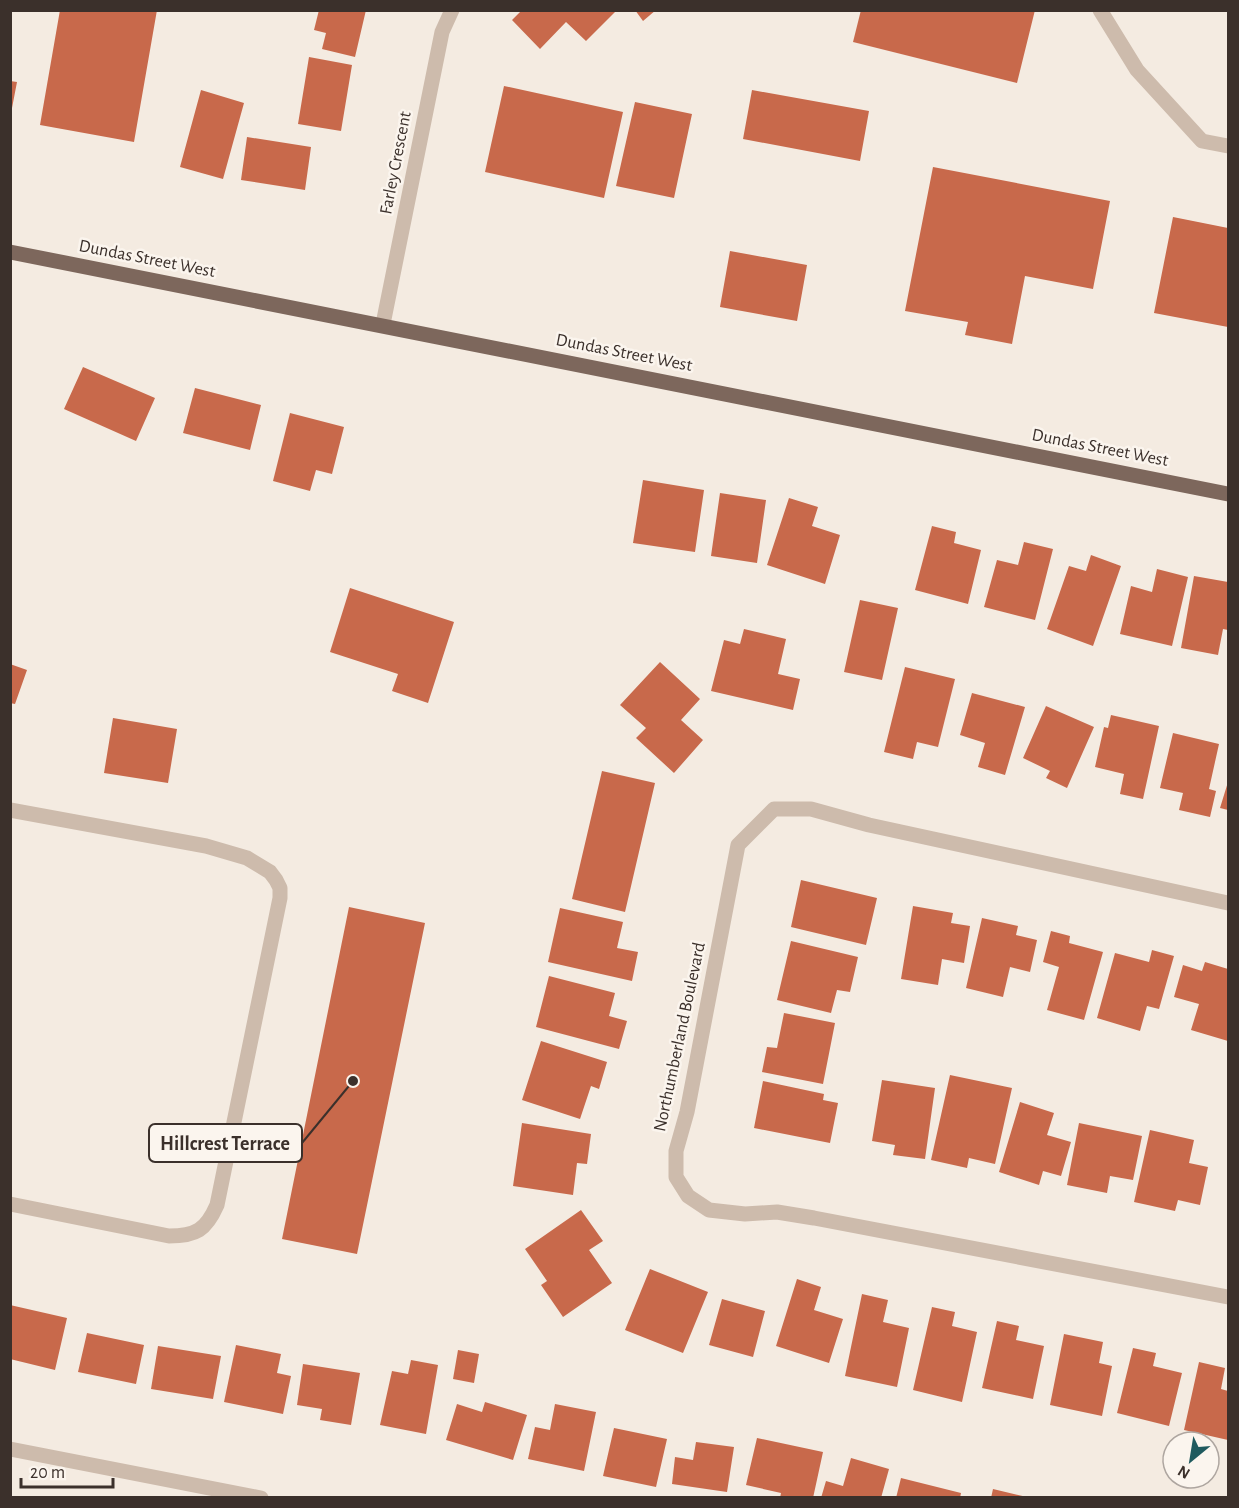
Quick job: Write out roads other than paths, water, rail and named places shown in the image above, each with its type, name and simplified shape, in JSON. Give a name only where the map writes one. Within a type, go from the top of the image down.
[{"type":"main road","name":"Dundas Street West","points":[[10,252],[383,324],[1228,494]]},
{"type":"street","name":"Farley Crescent","points":[[383,324],[442,32],[452,10]]},
{"type":"street","points":[[1100,10],[1137,70],[1202,141],[1228,146]]},
{"type":"street","name":"Northumberland Boulevard","points":[[1228,903],[869,825],[811,809],[774,809],[738,845],[687,1112],[676,1151],[676,1177],[687,1196],[709,1210],[745,1214],[777,1212],[814,1218],[1228,1297]]},
{"type":"street","points":[[10,810],[206,846],[247,858],[270,872],[280,888],[280,898],[217,1205],[206,1224],[191,1235],[169,1236],[10,1204]]},
{"type":"street","points":[[10,1449],[261,1497]]},
{"type":"place","name":"Hillcrest Terrace","points":[[353,1081]]}]
